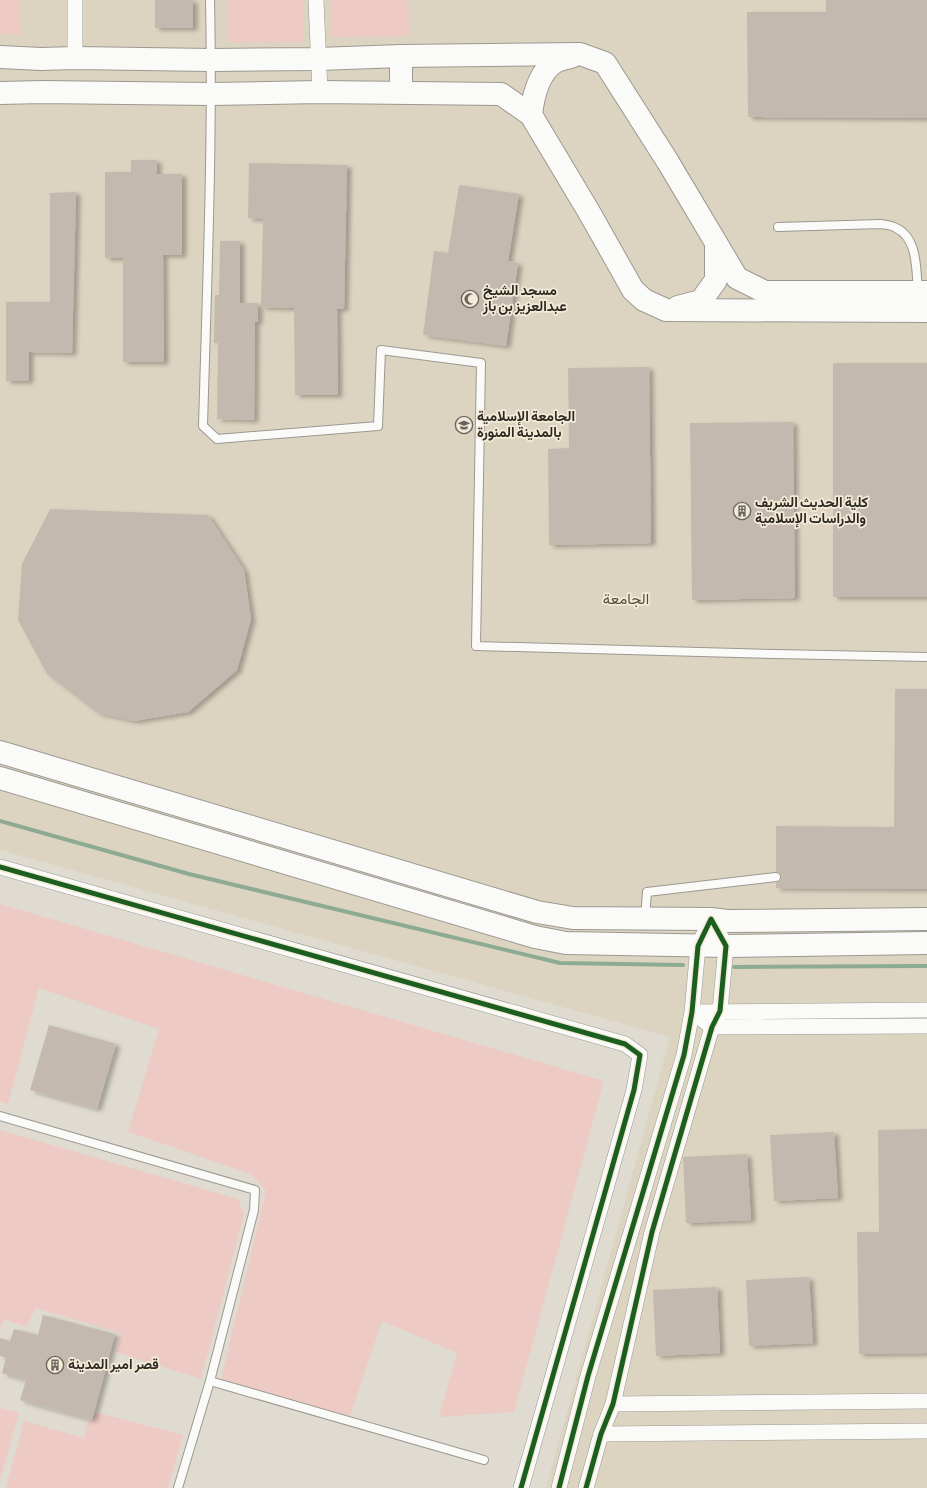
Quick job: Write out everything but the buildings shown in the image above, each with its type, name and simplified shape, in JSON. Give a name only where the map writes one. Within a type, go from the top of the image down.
[{"type":"main road","points":[[0,57],[41,59],[211,60],[580,54],[604,63],[668,162],[737,278],[765,292],[924,298]]},
{"type":"main road","points":[[531,115],[533,97],[541,76],[555,62],[580,54]]},
{"type":"main road","points":[[401,56],[401,92]]},
{"type":"main road","points":[[0,93],[212,94],[401,92],[501,94],[531,115],[589,212],[633,290],[644,300],[666,310],[924,298]]},
{"type":"main road","points":[[666,310],[701,301],[716,280],[716,245]]},
{"type":"main road","points":[[0,752],[538,912],[573,918],[711,919],[727,921],[927,919]]},
{"type":"main road","points":[[0,778],[535,937],[566,943],[698,946],[927,943]]},
{"type":"street","points":[[75,0],[75,58]]},
{"type":"street","points":[[316,0],[320,92]]},
{"type":"street","points":[[0,867],[624,1044],[640,1054],[634,1090],[521,1488]]},
{"type":"street","points":[[559,1488],[588,1376],[684,1056],[692,1012],[698,946],[711,919]]},
{"type":"street","points":[[586,1488],[601,1434],[613,1404],[652,1232],[712,1027],[720,1011],[726,946],[711,919]]},
{"type":"street","points":[[692,1012],[927,1010]]},
{"type":"street","points":[[692,1012],[712,1027],[927,1026]]},
{"type":"street","points":[[613,1404],[927,1401]]},
{"type":"street","points":[[601,1434],[927,1431]]},
{"type":"lane","points":[[210,0],[212,94],[203,426],[217,439],[378,426],[381,350],[481,364],[476,646],[927,657]]},
{"type":"lane","points":[[778,227],[881,224],[897,228],[909,238],[914,249],[924,298]]},
{"type":"lane","points":[[645,919],[648,892],[776,877]]},
{"type":"lane","points":[[0,1116],[255,1190],[254,1210],[210,1382],[178,1488]]},
{"type":"lane","points":[[210,1382],[484,1460]]},
{"type":"shaded area","name":"الجامعة الإسلامية بالمدينة المنورة","points":[[0,0],[927,0],[927,1488],[546,1488],[670,1037],[0,850]]},
{"type":"shaded area","points":[[0,0],[20,0],[21,34],[0,34]]},
{"type":"shaded area","points":[[227,0],[303,0],[303,42],[227,42]]},
{"type":"shaded area","points":[[331,0],[408,0],[409,36],[332,37]]},
{"type":"shaded area","points":[[0,904],[604,1081],[514,1412],[439,1417],[457,1353],[382,1321],[350,1416],[220,1384],[266,1191],[251,1174],[128,1132],[159,1029],[39,988],[8,1104],[0,1101]]},
{"type":"shaded area","points":[[0,1130],[238,1199],[244,1214],[201,1379],[116,1352],[121,1333],[36,1308],[26,1327],[4,1319],[0,1329]]},
{"type":"shaded area","points":[[0,1408],[19,1413],[0,1479]]},
{"type":"shaded area","points":[[91,1411],[183,1435],[168,1488],[6,1488],[24,1421],[84,1438]]},
{"type":"waterway","points":[[0,821],[189,874],[560,963],[683,965]]},
{"type":"waterway","points":[[734,967],[927,966]]},
{"type":"cycle path","points":[[0,867],[625,1044],[640,1055],[634,1090],[521,1488]]},
{"type":"cycle path","points":[[559,1488],[588,1376],[684,1055],[692,1012],[698,946],[711,919],[726,946],[720,1011],[712,1027],[652,1232],[613,1404],[601,1434],[586,1488]]},
{"type":"place","name":"مسجد الشيخ عبدالعزيز بن باز","points":[[470,299]]},
{"type":"place","name":"الجامعة الإسلامية بالمدينة المنورة","points":[[464,425]]},
{"type":"place","name":"كلية الحديث الشريف والدراسات الإسلامية","points":[[742,511]]},
{"type":"place","name":"قصر امير المدينة","points":[[55,1365]]},
{"type":"district","name":"الجامعة","points":[[626,599]]}]
